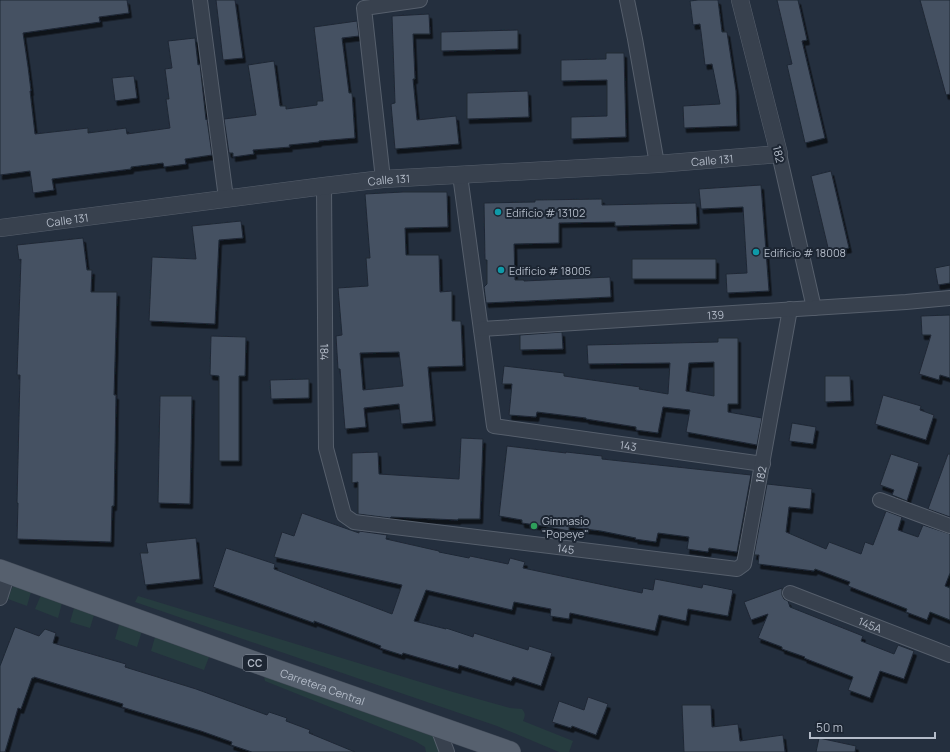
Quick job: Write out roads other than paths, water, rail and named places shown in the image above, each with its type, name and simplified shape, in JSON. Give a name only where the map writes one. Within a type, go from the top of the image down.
[{"type":"main road","name":"Carretera Central","points":[[4,572],[106,610],[438,728],[510,752]]},
{"type":"street","points":[[200,0],[226,198]]},
{"type":"street","points":[[384,179],[364,8],[420,0]]},
{"type":"street","points":[[627,0],[657,164]]},
{"type":"street","name":"182","points":[[740,0],[779,154],[814,308]]},
{"type":"street","name":"Calle 131","points":[[0,228],[384,179],[657,164],[779,154]]},
{"type":"street","points":[[460,175],[481,329]]},
{"type":"street","name":"184","points":[[324,186],[326,448],[344,515]]},
{"type":"street","name":"139","points":[[481,329],[950,298]]},
{"type":"street","name":"182","points":[[741,568],[744,564],[763,464],[790,309]]},
{"type":"street","name":"143","points":[[481,329],[494,426],[763,464]]},
{"type":"street","points":[[880,500],[950,526]]},
{"type":"street","name":"145","points":[[344,515],[354,522],[737,570],[741,568]]},
{"type":"street","points":[[0,598],[4,572]]},
{"type":"street","name":"145A","points":[[790,592],[950,655]]},
{"type":"street","points":[[438,728],[447,752]]},
{"type":"place","name":"Edificio # 13102","points":[[498,212]]},
{"type":"place","name":"Edificio # 18008","points":[[756,252]]},
{"type":"place","name":"Edificio # 18005","points":[[501,270]]},
{"type":"place","name":"Gimnasio \"Popeye\"","points":[[534,526]]}]
